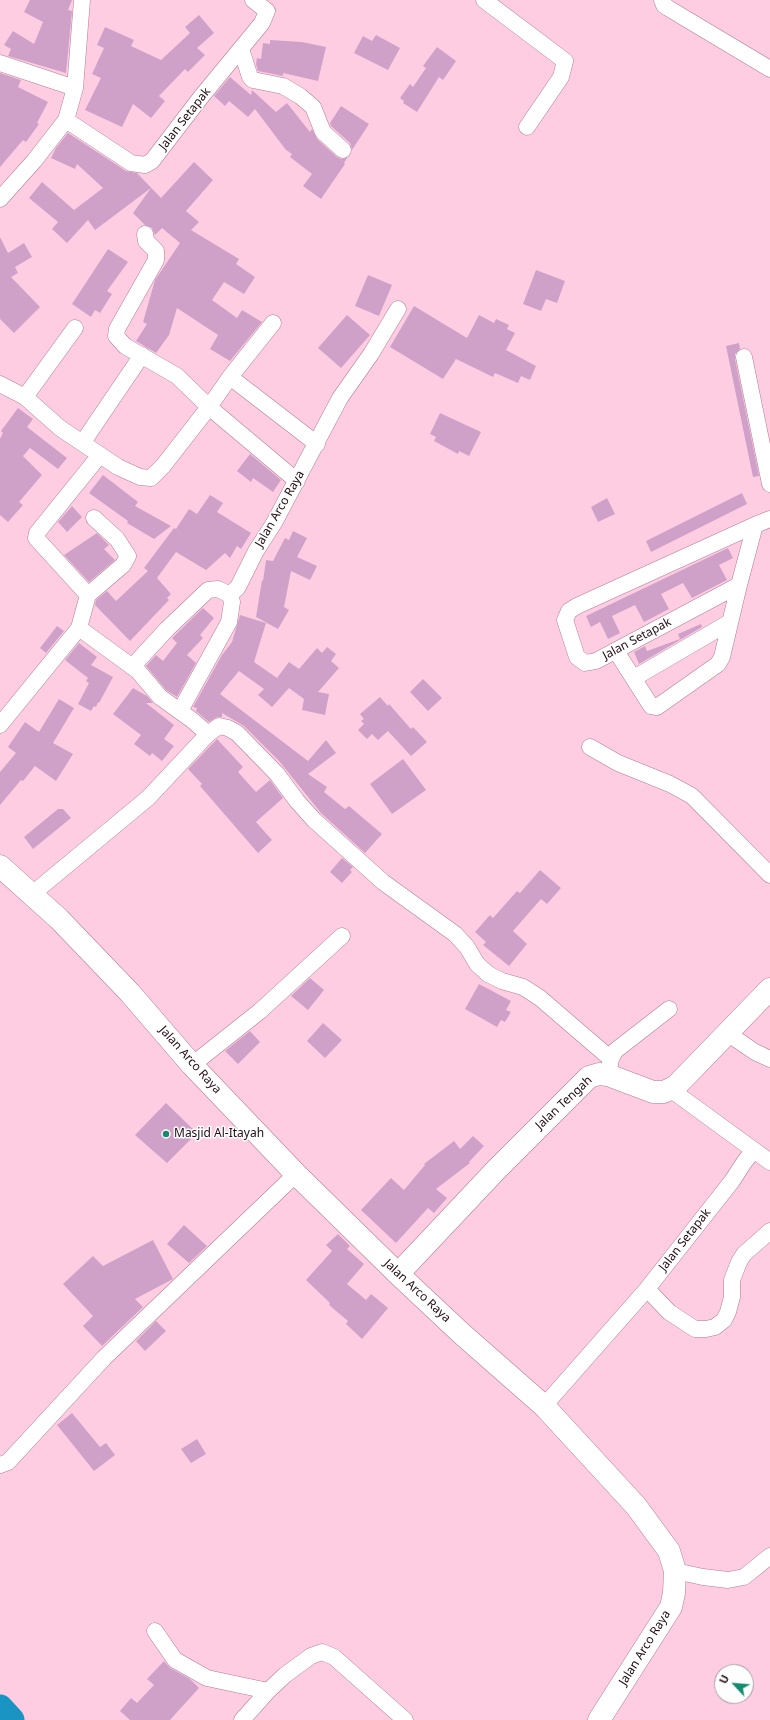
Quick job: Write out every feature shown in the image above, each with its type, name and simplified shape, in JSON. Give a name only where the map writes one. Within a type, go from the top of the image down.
[{"type":"main road","name":"Jalan Arco Raya","points":[[0,866],[59,919],[130,993],[192,1065],[296,1174],[398,1274],[462,1334],[544,1406],[636,1506],[669,1552],[675,1571],[674,1593],[671,1607],[599,1720]]},
{"type":"main road","points":[[670,1089],[676,1086],[770,989]]},
{"type":"main road","name":"Jalan Tengah","points":[[398,1274],[496,1170],[589,1077],[599,1074],[609,1067],[653,1092],[664,1092],[670,1089]]},
{"type":"street","points":[[0,199],[66,120],[75,88],[82,0]]},
{"type":"street","name":"Jalan Setapak","points":[[66,120],[130,163],[145,165],[152,161],[201,97],[266,17],[267,11],[253,0]]},
{"type":"street","points":[[484,0],[565,61],[561,77],[528,127]]},
{"type":"street","points":[[662,0],[668,8],[770,69]]},
{"type":"street","points":[[241,49],[250,76],[254,80],[283,86],[300,96],[313,107],[323,132],[343,150]]},
{"type":"street","points":[[0,63],[75,88]]},
{"type":"street","points":[[145,234],[146,241],[156,251],[156,260],[117,329],[116,336],[125,346],[177,376],[209,407],[297,481]]},
{"type":"street","name":"Jalan Arco Raya","points":[[230,595],[238,587],[256,551],[274,523],[340,398],[371,354],[398,309]]},
{"type":"street","points":[[0,384],[25,397],[60,428],[128,472],[140,477],[151,478],[163,466],[273,323]]},
{"type":"street","points":[[25,397],[75,328]]},
{"type":"street","points":[[83,442],[142,356]]},
{"type":"street","points":[[744,356],[770,484]]},
{"type":"street","points":[[230,377],[317,444]]},
{"type":"street","points":[[88,595],[36,538],[37,533],[100,454]]},
{"type":"street","points":[[0,725],[79,628],[88,595],[123,565],[128,556],[117,539],[94,518]]},
{"type":"street","name":"Jalan Setapak","points":[[763,522],[739,585],[596,661],[585,663],[578,657],[565,620],[569,611],[763,522]]},
{"type":"street","points":[[616,651],[651,706],[657,707],[718,664],[722,657],[739,585]]},
{"type":"street","points":[[132,667],[167,629],[208,590],[218,589],[230,595],[232,602],[229,622],[180,712]]},
{"type":"street","points":[[634,678],[730,622]]},
{"type":"street","points":[[79,628],[138,671],[156,693],[208,734]]},
{"type":"street","points":[[32,895],[148,798],[208,734],[219,726],[228,728],[237,733],[277,774],[296,801],[314,820],[383,882],[455,934],[467,947],[477,964],[482,969],[488,974],[523,987],[540,998],[609,1067],[615,1051],[669,1009]]},
{"type":"street","points":[[590,747],[618,763],[670,784],[692,796],[770,875]]},
{"type":"street","points":[[192,1065],[260,1011],[342,936]]},
{"type":"street","points":[[728,1033],[755,1052],[770,1059]]},
{"type":"street","points":[[670,1089],[770,1162]]},
{"type":"street","name":"Jalan Setapak","points":[[544,1406],[647,1289],[732,1181],[754,1150]]},
{"type":"street","points":[[0,1465],[8,1462],[104,1358],[296,1174]]},
{"type":"street","points":[[647,1289],[669,1312],[696,1329],[706,1330],[715,1327],[724,1320],[728,1312],[732,1297],[732,1280],[739,1262],[744,1254],[770,1231]]},
{"type":"street","points":[[675,1571],[703,1577],[728,1580],[744,1577],[770,1556]]},
{"type":"street","points":[[155,1631],[175,1660],[207,1678],[268,1691]]},
{"type":"street","points":[[242,1720],[268,1691],[285,1675],[311,1656],[322,1652],[334,1657],[405,1720]]},
{"type":"building","points":[[30,0],[72,0],[68,10],[72,11],[66,73],[8,56],[11,49],[4,45],[13,31],[34,44],[43,22],[24,12]]},
{"type":"building","points":[[199,15],[214,33],[197,48],[205,55],[188,72],[185,69],[159,96],[165,101],[151,118],[133,104],[122,127],[85,110],[101,78],[92,74],[104,48],[97,45],[105,27],[134,40],[131,46],[161,60],[190,33],[185,27]]},
{"type":"building","points":[[376,35],[400,48],[388,70],[354,53],[363,36],[372,41]]},
{"type":"building","points":[[270,40],[302,42],[326,47],[318,81],[283,73],[283,76],[258,71],[256,64],[257,58],[261,59],[263,43],[270,44]]},
{"type":"building","points":[[437,47],[456,61],[443,80],[439,77],[417,112],[403,103],[404,101],[400,98],[410,84],[413,87],[426,68],[423,66]]},
{"type":"building","points":[[0,73],[21,80],[18,87],[48,102],[37,123],[39,124],[26,142],[23,140],[0,167]]},
{"type":"building","points":[[230,77],[251,95],[252,90],[276,112],[287,103],[310,132],[312,129],[317,139],[337,157],[341,159],[347,158],[344,163],[345,164],[321,199],[303,186],[312,174],[290,157],[292,154],[286,150],[255,109],[248,117],[229,101],[225,106],[214,96]]},
{"type":"building","points":[[341,106],[369,124],[352,150],[350,143],[331,126],[330,123]]},
{"type":"building","points":[[68,133],[126,171],[137,173],[161,198],[194,162],[213,180],[186,211],[199,222],[191,230],[239,259],[236,264],[255,277],[244,294],[224,282],[212,300],[237,318],[242,310],[262,322],[230,361],[210,349],[218,335],[177,308],[169,335],[156,353],[136,341],[147,324],[143,322],[155,280],[180,243],[162,228],[155,235],[152,228],[145,225],[133,213],[151,188],[95,230],[88,220],[67,243],[52,229],[58,222],[29,198],[42,182],[74,210],[103,188],[77,164],[75,169],[51,158],[56,148]]},
{"type":"building","points":[[0,237],[8,253],[24,243],[32,257],[15,267],[18,273],[11,277],[40,307],[14,333],[0,319]]},
{"type":"building","points":[[108,249],[128,262],[107,291],[112,294],[100,313],[95,310],[91,317],[72,304]]},
{"type":"building","points":[[536,270],[565,281],[557,303],[546,299],[541,311],[523,304]]},
{"type":"building","points":[[368,275],[392,285],[379,316],[355,306]]},
{"type":"building","points":[[414,306],[467,338],[479,315],[494,323],[496,319],[509,325],[507,329],[515,333],[506,350],[536,366],[530,380],[521,376],[518,383],[495,373],[493,377],[456,359],[443,379],[390,347]]},
{"type":"building","points":[[347,315],[370,335],[341,368],[318,348]]},
{"type":"building","points":[[739,343],[740,349],[735,354],[735,359],[759,476],[753,477],[726,346]]},
{"type":"building","points":[[18,408],[33,419],[27,427],[67,458],[58,469],[30,448],[23,456],[42,475],[19,502],[23,505],[8,522],[0,515],[0,439],[3,433],[1,431]]},
{"type":"building","points":[[440,413],[481,432],[469,456],[459,451],[458,454],[434,441],[436,437],[430,434]]},
{"type":"building","points":[[250,454],[281,480],[273,492],[253,478],[251,482],[237,471]]},
{"type":"building","points":[[103,475],[138,502],[135,506],[171,526],[154,539],[127,523],[128,521],[89,493]]},
{"type":"building","points":[[742,493],[747,504],[651,552],[646,541]]},
{"type":"building","points":[[210,495],[223,503],[217,512],[251,533],[241,549],[237,546],[230,558],[225,553],[206,570],[176,552],[157,578],[171,594],[167,598],[169,600],[130,641],[95,605],[96,600],[107,591],[116,601],[148,571],[144,568],[174,528],[176,529],[189,509],[197,514]]},
{"type":"building","points":[[607,498],[615,514],[598,522],[591,507]]},
{"type":"building","points":[[72,506],[82,517],[67,532],[58,522]]},
{"type":"building","points":[[293,531],[307,538],[297,557],[317,566],[310,580],[291,571],[284,607],[289,610],[278,629],[256,617],[266,560],[273,561],[285,538],[289,540]]},
{"type":"building","points":[[97,533],[109,545],[104,549],[115,560],[89,582],[64,555]]},
{"type":"building","points":[[728,548],[733,558],[719,565],[727,580],[692,598],[683,583],[661,594],[669,609],[644,622],[635,605],[612,616],[620,633],[608,639],[600,622],[591,627],[586,616]]},
{"type":"building","points":[[203,608],[214,618],[200,635],[203,638],[187,655],[196,663],[177,697],[166,690],[146,666],[156,655],[163,661],[177,643],[172,638]]},
{"type":"building","points":[[240,615],[266,623],[254,662],[277,678],[289,662],[299,669],[317,648],[322,653],[327,647],[336,654],[331,661],[339,668],[318,692],[329,694],[325,715],[302,710],[304,699],[289,688],[272,707],[258,695],[264,689],[239,671],[220,694],[308,761],[326,740],[336,753],[308,774],[327,787],[324,792],[345,809],[349,806],[382,834],[365,853],[321,813],[279,761],[244,726],[222,713],[222,717],[217,717],[209,722],[196,711],[197,708],[193,707],[222,655],[232,642]]},
{"type":"building","points":[[701,624],[702,627],[639,664],[634,652],[645,646],[647,651],[680,639],[678,634]]},
{"type":"building","points":[[57,626],[64,631],[46,653],[40,648]]},
{"type":"building","points":[[79,643],[97,657],[91,665],[113,677],[99,703],[98,702],[96,707],[94,706],[91,711],[78,704],[89,683],[86,681],[88,678],[65,660]]},
{"type":"building","points":[[423,679],[442,698],[428,711],[410,692]]},
{"type":"building","points":[[133,688],[147,696],[153,703],[146,703],[174,725],[164,739],[174,746],[162,761],[152,753],[150,756],[134,744],[141,735],[113,714]]},
{"type":"building","points":[[380,697],[388,706],[389,704],[411,729],[413,727],[427,742],[411,756],[388,731],[378,740],[372,734],[367,739],[358,730],[364,724],[361,721],[364,719],[360,714]]},
{"type":"building","points":[[59,699],[74,708],[53,743],[73,754],[56,781],[35,766],[0,805],[0,772],[16,753],[8,747],[25,722],[39,732]]},
{"type":"building","points":[[217,739],[243,767],[238,772],[256,792],[270,780],[283,798],[256,822],[272,840],[258,853],[200,786],[202,784],[188,769]]},
{"type":"building","points":[[403,759],[426,790],[392,814],[370,784]]},
{"type":"building","points":[[58,809],[63,809],[71,818],[33,849],[24,837]]},
{"type":"building","points":[[342,858],[353,867],[350,870],[352,872],[342,883],[330,872]]},
{"type":"building","points":[[540,870],[561,888],[547,904],[541,899],[513,931],[527,944],[509,966],[483,945],[486,942],[475,932],[490,915],[493,918],[517,891],[520,893]]},
{"type":"building","points":[[310,978],[324,990],[308,1010],[291,996]]},
{"type":"building","points":[[479,984],[511,1001],[506,1010],[511,1012],[505,1022],[501,1020],[497,1027],[465,1009]]},
{"type":"building","points":[[323,1023],[342,1040],[325,1058],[307,1041]]},
{"type":"building","points":[[250,1031],[260,1042],[238,1064],[225,1051]]},
{"type":"building","name":"Masjid Al-Itayah","points":[[166,1103],[197,1133],[167,1163],[135,1135]]},
{"type":"building","points":[[473,1136],[484,1146],[469,1162],[470,1163],[436,1189],[447,1198],[434,1213],[428,1208],[396,1243],[361,1210],[391,1178],[404,1190],[425,1165],[424,1164],[454,1141],[460,1149]]},
{"type":"building","points":[[184,1225],[207,1246],[189,1263],[167,1244]]},
{"type":"building","points":[[338,1234],[350,1246],[347,1249],[364,1264],[347,1284],[366,1300],[371,1294],[388,1308],[362,1339],[346,1324],[348,1321],[329,1305],[330,1303],[306,1280],[332,1251],[326,1245]]},
{"type":"building","points":[[153,1240],[173,1279],[135,1299],[143,1307],[102,1346],[83,1326],[93,1316],[63,1284],[93,1256],[103,1266]]},
{"type":"building","points":[[156,1321],[166,1331],[145,1351],[136,1341]]},
{"type":"building","points":[[72,1413],[100,1447],[106,1443],[115,1455],[94,1471],[57,1425]]},
{"type":"building","points":[[197,1439],[206,1454],[191,1463],[181,1449]]},
{"type":"building","points":[[164,1661],[170,1668],[190,1679],[199,1688],[170,1720],[130,1720],[120,1711],[131,1698],[137,1703],[154,1685],[147,1679]]},
{"type":"waterway","points":[[0,1708],[11,1720]]},
{"type":"place","name":"Masjid Al-Itayah","points":[[166,1134]]}]
